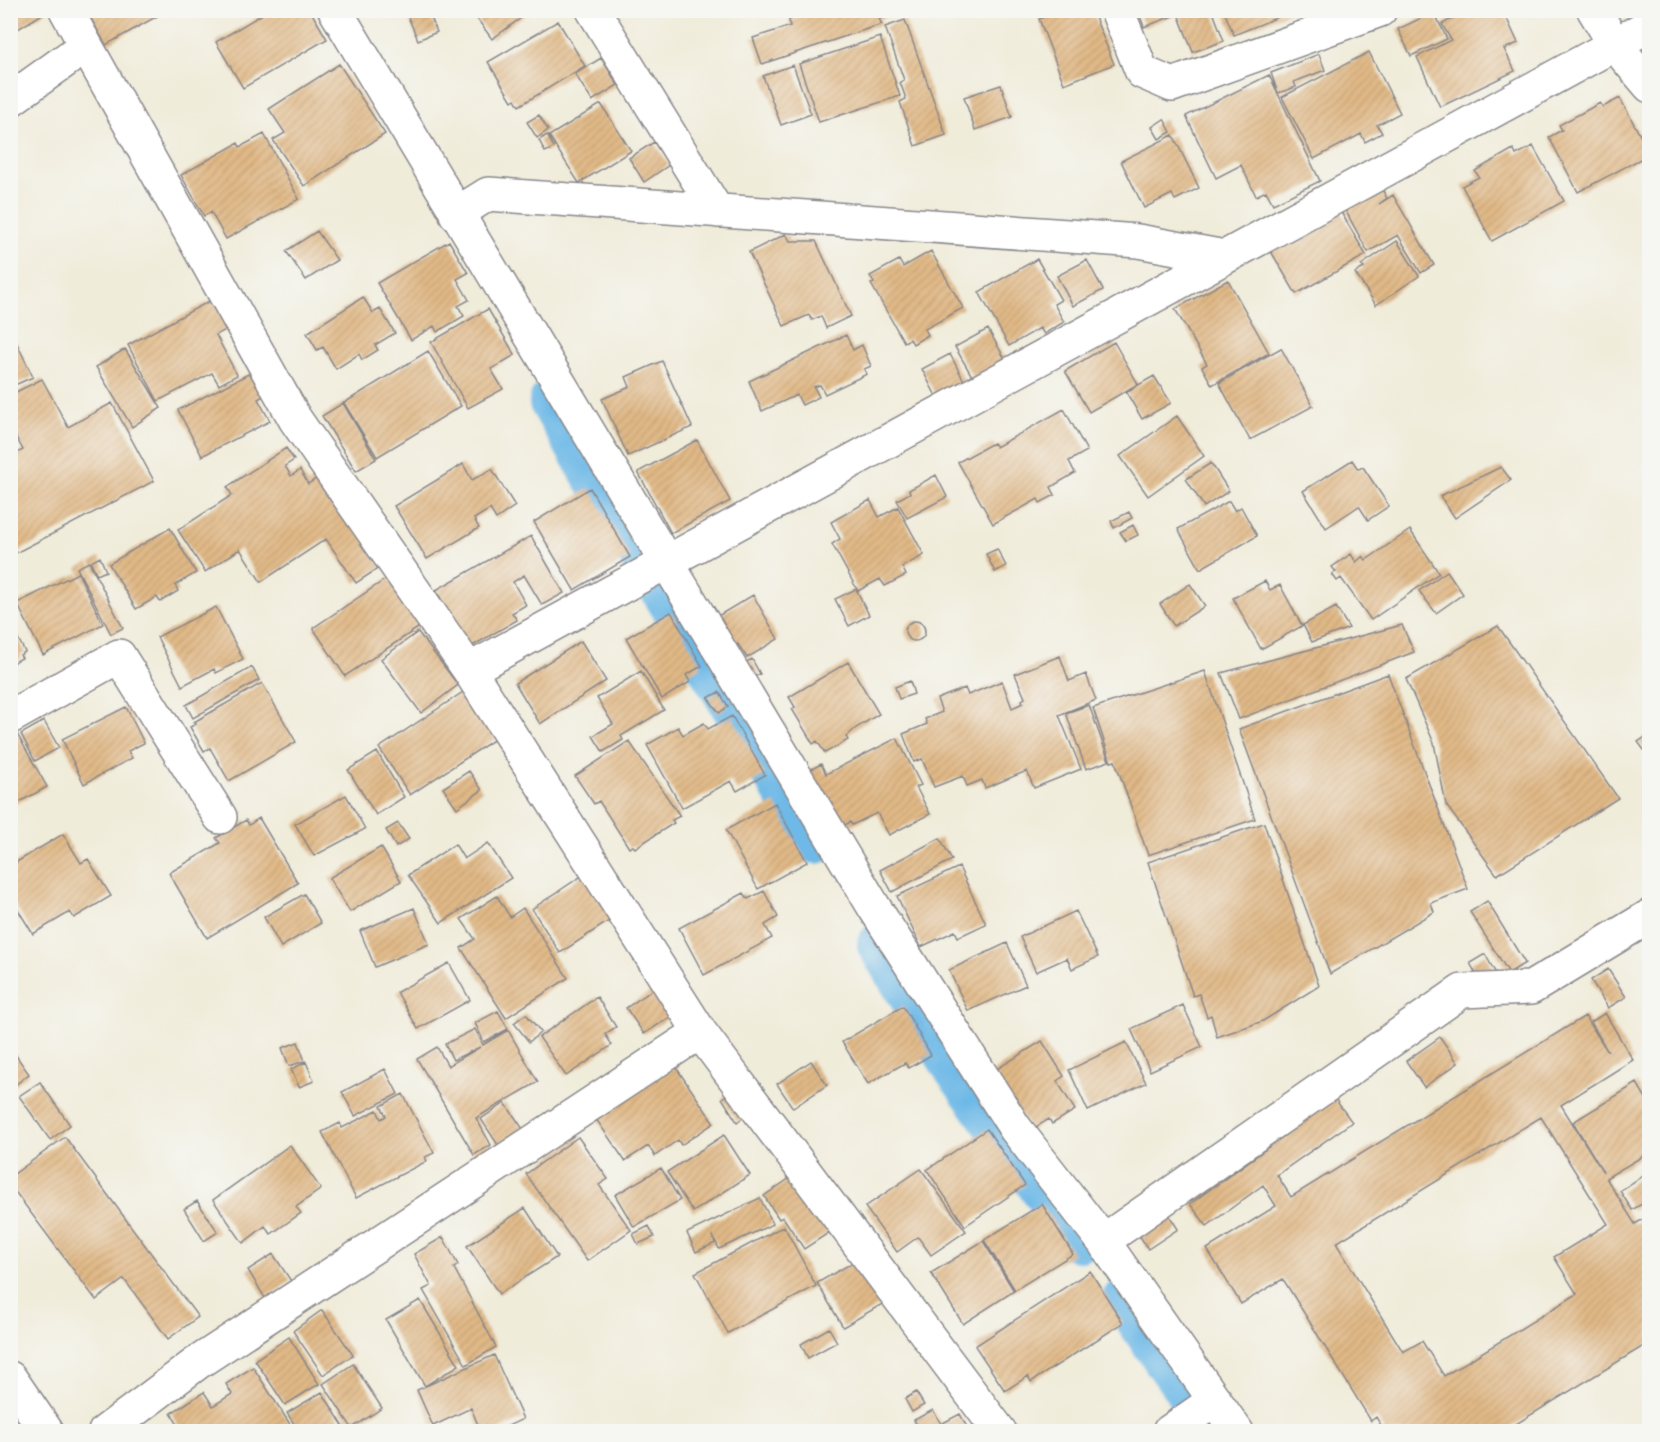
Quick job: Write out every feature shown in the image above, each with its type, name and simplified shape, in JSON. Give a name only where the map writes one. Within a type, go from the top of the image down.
[{"type":"street","points":[[66,10],[84,47],[295,419],[469,670],[700,1032],[1000,1431]]},
{"type":"street","points":[[593,10],[717,211]]},
{"type":"street","points":[[1117,10],[1142,72],[1172,85],[1380,10]]},
{"type":"street","points":[[1594,10],[1615,45],[1650,86]]},
{"type":"street","points":[[349,18],[456,214],[874,907],[1015,1128],[1103,1241],[1237,1431]]},
{"type":"street","points":[[469,670],[1650,26]]},
{"type":"street","points":[[10,100],[84,47]]},
{"type":"street","points":[[456,214],[488,194],[1138,242],[1224,257]]},
{"type":"street","points":[[10,717],[119,656],[220,817]]},
{"type":"street","points":[[1103,1241],[1462,991],[1532,988],[1650,916]]},
{"type":"street","points":[[105,1431],[197,1363],[700,1032]]},
{"type":"street","points":[[10,1378],[47,1431]]},
{"type":"street","points":[[1169,1431],[1215,1400]]},
{"type":"building","points":[[10,10],[49,10],[10,34]]},
{"type":"building","points":[[86,10],[168,10],[106,45]]},
{"type":"building","points":[[269,10],[310,10],[327,39],[243,88],[216,42]]},
{"type":"building","points":[[405,10],[428,10],[437,32],[418,40]]},
{"type":"building","points":[[474,10],[532,10],[492,39],[472,12]]},
{"type":"building","points":[[817,10],[905,11],[879,19],[882,24],[762,64],[753,38],[790,26],[789,20]]},
{"type":"building","points":[[1061,10],[1092,10],[1114,64],[1064,84],[1039,19]]},
{"type":"building","points":[[1138,10],[1205,10],[1207,14],[1213,12],[1224,41],[1193,52],[1178,14],[1144,27]]},
{"type":"building","points":[[1469,10],[1503,10],[1518,43],[1504,49],[1515,71],[1440,107],[1417,57],[1451,40],[1442,24]]},
{"type":"building","points":[[1224,11],[1293,11],[1234,35]]},
{"type":"building","points":[[1434,12],[1447,39],[1411,56],[1398,29]]},
{"type":"building","points":[[905,20],[946,135],[915,146],[900,102],[906,99],[900,82],[904,80],[885,27]]},
{"type":"building","points":[[558,21],[585,66],[519,106],[515,99],[512,101],[488,62]]},
{"type":"building","points":[[880,37],[900,96],[819,122],[799,64]]},
{"type":"building","points":[[1369,52],[1400,113],[1377,125],[1382,133],[1365,142],[1361,134],[1314,159],[1282,97]]},
{"type":"building","points":[[1319,54],[1325,70],[1294,82],[1296,87],[1278,93],[1271,73]]},
{"type":"building","points":[[601,58],[618,85],[592,101],[575,74]]},
{"type":"building","points":[[339,64],[385,134],[304,186],[273,140],[285,133],[269,109]]},
{"type":"building","points":[[793,65],[811,114],[781,125],[763,76]]},
{"type":"building","points":[[1269,75],[1320,181],[1273,204],[1266,191],[1256,196],[1241,165],[1216,178],[1186,116]]},
{"type":"building","points":[[1001,85],[1012,117],[975,130],[964,97]]},
{"type":"building","points":[[1620,98],[1650,154],[1578,192],[1549,137],[1562,130],[1559,125],[1600,103],[1603,107]]},
{"type":"building","points":[[601,104],[631,151],[579,183],[549,136]]},
{"type":"building","points":[[539,115],[548,130],[537,138],[527,122]]},
{"type":"building","points":[[1164,119],[1171,132],[1159,139],[1152,127]]},
{"type":"building","points":[[264,134],[299,199],[226,239],[211,212],[204,216],[181,175],[238,143],[240,147]]},
{"type":"building","points":[[547,135],[554,148],[545,152],[539,140]]},
{"type":"building","points":[[1173,135],[1199,188],[1175,200],[1172,194],[1144,208],[1121,161]]},
{"type":"building","points":[[654,142],[669,165],[644,182],[629,158]]},
{"type":"building","points":[[1533,146],[1564,201],[1492,241],[1462,186],[1479,177],[1475,171],[1513,149],[1516,155]]},
{"type":"building","points":[[1380,186],[1387,198],[1379,204],[1393,195],[1434,265],[1421,273],[1398,235],[1368,252],[1343,206]]},
{"type":"building","points":[[1338,207],[1366,255],[1296,294],[1269,248]]},
{"type":"building","points":[[317,231],[337,260],[306,280],[286,251]]},
{"type":"building","points":[[786,234],[790,241],[816,241],[851,316],[826,328],[821,316],[812,320],[809,315],[784,326],[749,252]]},
{"type":"building","points":[[449,241],[468,273],[457,279],[469,300],[458,306],[464,316],[437,332],[434,326],[411,340],[377,283]]},
{"type":"building","points":[[1397,241],[1419,276],[1376,305],[1355,273],[1364,268],[1361,265]]},
{"type":"building","points":[[931,251],[963,308],[925,329],[928,335],[913,344],[910,339],[904,342],[871,284],[874,283],[870,276],[899,260],[903,267]]},
{"type":"building","points":[[1037,259],[1061,300],[1054,304],[1064,322],[1044,334],[1040,328],[1009,346],[979,292]]},
{"type":"building","points":[[1087,260],[1103,290],[1073,306],[1057,276]]},
{"type":"building","points":[[1228,280],[1269,353],[1212,385],[1202,367],[1207,364],[1175,309]]},
{"type":"building","points":[[363,297],[373,313],[380,309],[395,333],[375,345],[378,350],[362,360],[359,354],[336,369],[323,347],[317,350],[307,333]]},
{"type":"building","points":[[215,298],[231,327],[216,335],[237,375],[219,385],[212,373],[158,401],[128,345]]},
{"type":"building","points":[[488,309],[515,355],[491,369],[503,389],[468,408],[431,342]]},
{"type":"building","points":[[10,329],[33,377],[10,387]]},
{"type":"building","points":[[988,329],[1005,359],[973,378],[955,347]]},
{"type":"building","points":[[846,335],[853,350],[862,345],[871,366],[864,369],[867,374],[825,394],[820,385],[814,387],[819,397],[802,405],[797,395],[762,411],[749,381]]},
{"type":"building","points":[[1114,342],[1138,384],[1089,412],[1065,371]]},
{"type":"building","points":[[1281,348],[1313,406],[1250,440],[1219,383]]},
{"type":"building","points":[[125,349],[161,408],[132,427],[96,367]]},
{"type":"building","points":[[428,351],[461,406],[377,457],[344,403]]},
{"type":"building","points":[[950,354],[964,381],[936,396],[922,369]]},
{"type":"building","points":[[662,361],[692,427],[628,456],[602,399],[630,387],[626,377]]},
{"type":"building","points":[[258,369],[270,392],[258,399],[270,421],[202,456],[178,410]]},
{"type":"building","points":[[1154,376],[1171,403],[1142,419],[1126,392]]},
{"type":"building","points":[[42,379],[68,427],[112,403],[154,481],[10,556],[10,457],[23,450],[10,426],[10,395]]},
{"type":"building","points":[[343,403],[376,459],[356,471],[322,416]]},
{"type":"building","points":[[1064,409],[1087,451],[1069,461],[1075,473],[1051,487],[1055,495],[1040,503],[1038,499],[993,524],[958,462],[993,443],[996,447]]},
{"type":"building","points":[[1177,416],[1204,456],[1148,496],[1120,456]]},
{"type":"building","points":[[697,440],[730,501],[671,533],[638,472]]},
{"type":"building","points":[[286,448],[294,460],[285,466],[291,476],[300,470],[308,484],[322,475],[382,566],[356,583],[326,539],[261,582],[240,549],[205,572],[178,530],[232,495],[227,487]]},
{"type":"building","points":[[1352,460],[1358,469],[1363,467],[1389,506],[1368,520],[1359,506],[1326,528],[1303,491]]},
{"type":"building","points":[[1211,463],[1229,491],[1204,507],[1186,479]]},
{"type":"building","points":[[463,464],[472,480],[492,469],[515,506],[496,519],[490,509],[474,519],[479,528],[427,559],[394,506]]},
{"type":"building","points":[[1501,467],[1511,480],[1455,518],[1440,496]]},
{"type":"building","points":[[936,475],[947,497],[907,518],[897,500],[910,493],[909,490]]},
{"type":"building","points":[[590,488],[630,557],[574,590],[534,522]]},
{"type":"building","points":[[870,500],[879,517],[898,507],[924,555],[902,567],[906,575],[885,586],[880,579],[858,591],[832,544],[840,539],[831,522]]},
{"type":"building","points":[[1229,501],[1235,511],[1241,507],[1257,536],[1200,569],[1178,529]]},
{"type":"building","points":[[1129,512],[1132,518],[1114,528],[1111,521]]},
{"type":"building","points":[[1133,525],[1138,535],[1126,541],[1120,532]]},
{"type":"building","points":[[170,528],[196,573],[175,585],[178,591],[160,602],[157,597],[136,609],[109,564]]},
{"type":"building","points":[[1410,530],[1439,573],[1371,620],[1341,578],[1337,581],[1332,574],[1336,572],[1332,567],[1351,554],[1356,562],[1363,556],[1366,560]]},
{"type":"building","points":[[531,536],[564,593],[542,605],[524,575],[513,582],[526,605],[512,613],[517,620],[469,648],[436,590]]},
{"type":"building","points":[[997,549],[1006,566],[995,572],[986,554]]},
{"type":"building","points":[[100,557],[106,571],[97,575],[91,562]]},
{"type":"building","points":[[89,562],[123,628],[111,634],[77,568]]},
{"type":"building","points":[[1447,571],[1463,594],[1436,613],[1419,591]]},
{"type":"building","points":[[78,573],[103,624],[43,655],[17,603]]},
{"type":"building","points":[[389,577],[421,626],[345,676],[313,628]]},
{"type":"building","points":[[1265,581],[1270,590],[1280,585],[1302,626],[1261,649],[1233,598]]},
{"type":"building","points":[[1190,584],[1205,606],[1174,626],[1160,604]]},
{"type":"building","points":[[856,589],[869,615],[849,626],[835,599]]},
{"type":"building","points":[[753,595],[778,639],[747,658],[738,644],[728,650],[711,620]]},
{"type":"building","points":[[10,601],[16,611],[10,614]]},
{"type":"building","points":[[216,607],[243,659],[216,673],[214,669],[182,686],[157,637]]},
{"type":"building","points":[[1336,607],[1349,628],[1312,642],[1303,625]]},
{"type":"building","points":[[671,612],[702,666],[686,675],[690,682],[662,699],[626,638]]},
{"type":"building","points":[[915,621],[922,624],[925,631],[922,638],[915,641],[908,638],[905,631],[908,624]]},
{"type":"building","points":[[10,623],[25,652],[20,655],[22,658],[10,664]]},
{"type":"building","points":[[1402,625],[1414,652],[1239,719],[1221,673]]},
{"type":"building","points":[[1498,626],[1618,798],[1497,875],[1446,805],[1434,743],[1406,679]]},
{"type":"building","points":[[418,632],[458,685],[421,713],[381,659]]},
{"type":"building","points":[[581,641],[606,681],[540,724],[515,683]]},
{"type":"building","points":[[1060,656],[1069,681],[1086,674],[1096,700],[1059,715],[1081,769],[1034,788],[1027,771],[985,788],[982,780],[967,786],[963,776],[934,787],[922,759],[914,762],[903,734],[927,724],[925,719],[942,712],[937,699],[965,688],[968,695],[1002,681],[1012,708],[1023,703],[1022,700],[1025,698],[1015,674]]},
{"type":"building","points":[[752,659],[760,674],[747,681],[739,666]]},
{"type":"building","points":[[848,662],[879,714],[856,728],[846,737],[848,740],[825,753],[817,741],[813,744],[792,709],[795,707],[789,697]]},
{"type":"building","points":[[252,667],[259,680],[193,718],[186,705]]},
{"type":"building","points":[[641,671],[664,710],[621,736],[623,740],[603,752],[593,736],[613,724],[597,698]]},
{"type":"building","points":[[1205,671],[1255,819],[1148,855],[1115,761],[1111,762],[1093,708]]},
{"type":"building","points":[[1388,674],[1468,889],[1431,903],[1434,912],[1330,974],[1239,729]]},
{"type":"building","points":[[910,681],[914,694],[899,699],[895,687]]},
{"type":"building","points":[[262,683],[296,742],[229,781],[210,748],[204,751],[190,727],[196,724],[194,722]]},
{"type":"building","points":[[463,692],[495,739],[410,795],[379,748]]},
{"type":"building","points":[[719,692],[728,706],[719,713],[708,698]]},
{"type":"building","points":[[1089,705],[1109,761],[1086,769],[1066,713]]},
{"type":"building","points":[[126,707],[144,743],[128,751],[132,758],[84,784],[62,739]]},
{"type":"building","points":[[732,716],[765,775],[737,791],[731,781],[682,808],[647,745],[678,727],[683,735],[704,723],[708,729]]},
{"type":"building","points":[[44,721],[59,748],[35,761],[21,734]]},
{"type":"building","points":[[16,732],[47,787],[10,807],[10,735]]},
{"type":"building","points":[[1650,734],[1650,758],[1638,742]]},
{"type":"building","points":[[897,738],[921,785],[916,787],[930,814],[889,835],[877,813],[852,825],[850,822],[836,830],[806,772],[821,764],[826,774]]},
{"type":"building","points":[[629,741],[680,816],[672,820],[674,823],[635,848],[633,846],[629,848],[599,801],[594,804],[575,776]]},
{"type":"building","points":[[377,752],[404,797],[376,815],[348,770]]},
{"type":"building","points":[[469,771],[482,790],[457,808],[443,788]]},
{"type":"building","points":[[346,795],[365,829],[314,856],[295,824]]},
{"type":"building","points":[[775,803],[807,862],[758,889],[726,830]]},
{"type":"building","points":[[259,818],[298,883],[207,938],[169,873],[220,843],[216,838],[246,820],[249,825]]},
{"type":"building","points":[[398,823],[409,839],[396,847],[386,830]]},
{"type":"building","points":[[1264,823],[1319,986],[1263,1021],[1217,1037],[1211,1015],[1207,1017],[1199,994],[1193,996],[1148,862]]},
{"type":"building","points":[[63,834],[81,863],[88,859],[111,896],[74,918],[70,912],[33,934],[10,897],[10,866]]},
{"type":"building","points":[[940,838],[952,860],[892,892],[880,870]]},
{"type":"building","points":[[488,843],[511,878],[441,923],[408,875],[455,844],[464,859]]},
{"type":"building","points":[[381,847],[401,881],[350,912],[329,878]]},
{"type":"building","points":[[959,867],[986,924],[958,937],[955,931],[921,947],[897,896]]},
{"type":"building","points":[[586,873],[615,917],[560,953],[532,909]]},
{"type":"building","points":[[764,891],[778,917],[765,925],[772,938],[704,975],[679,928],[744,893],[748,899]]},
{"type":"building","points":[[304,894],[321,923],[281,947],[264,917]]},
{"type":"building","points":[[497,896],[510,917],[523,908],[568,978],[506,1018],[461,948],[475,939],[461,919]]},
{"type":"building","points":[[1487,901],[1525,963],[1509,973],[1470,912]]},
{"type":"building","points":[[414,908],[429,944],[375,967],[360,931]]},
{"type":"building","points":[[1076,911],[1098,957],[1072,969],[1067,958],[1036,972],[1020,937]]},
{"type":"building","points":[[1007,943],[1026,985],[968,1011],[949,970]]},
{"type":"building","points":[[1485,954],[1495,972],[1480,981],[1470,963]]},
{"type":"building","points":[[449,963],[470,1000],[418,1029],[397,992]]},
{"type":"building","points":[[1608,969],[1626,997],[1608,1008],[1591,980]]},
{"type":"building","points":[[660,985],[678,1012],[644,1034],[626,1008]]},
{"type":"building","points":[[597,997],[616,1027],[605,1034],[612,1045],[566,1076],[539,1037]]},
{"type":"building","points":[[1183,1005],[1202,1047],[1150,1071],[1131,1029]]},
{"type":"building","points":[[903,1006],[931,1055],[909,1068],[905,1063],[868,1084],[842,1042]]},
{"type":"building","points":[[498,1011],[508,1029],[484,1042],[475,1023]]},
{"type":"building","points":[[1605,1013],[1633,1060],[1561,1105],[1603,1172],[1573,1122],[1637,1083],[1650,1105],[1650,1152],[1606,1178],[1635,1224],[1650,1215],[1650,1342],[1503,1432],[1385,1432],[1376,1417],[1371,1421],[1283,1279],[1241,1304],[1207,1249],[1276,1206],[1263,1185],[1207,1226],[1190,1204],[1335,1099],[1352,1122],[1277,1175],[1291,1197],[1585,1016],[1608,1052],[1591,1022]],"holes":[[[1541,1117],[1608,1224],[1554,1257],[1577,1294],[1444,1376],[1422,1341],[1403,1352],[1336,1243]]]},
{"type":"building","points":[[526,1014],[541,1032],[529,1042],[514,1023]]},
{"type":"building","points":[[475,1029],[483,1045],[508,1030],[538,1082],[476,1118],[491,1145],[474,1155],[417,1059],[437,1047],[448,1066],[480,1047],[453,1060],[445,1044]]},
{"type":"building","points":[[1440,1037],[1458,1063],[1424,1087],[1406,1061]]},
{"type":"building","points":[[1042,1041],[1064,1076],[1057,1081],[1075,1110],[1052,1124],[1049,1119],[1031,1130],[992,1072]]},
{"type":"building","points":[[298,1042],[305,1061],[289,1066],[282,1048]]},
{"type":"building","points":[[1126,1042],[1146,1083],[1088,1111],[1069,1070]]},
{"type":"building","points":[[10,1047],[29,1074],[10,1089]]},
{"type":"building","points":[[811,1061],[827,1085],[793,1108],[777,1084]]},
{"type":"building","points":[[306,1062],[314,1081],[299,1087],[291,1069]]},
{"type":"building","points":[[675,1066],[714,1123],[681,1145],[678,1140],[655,1156],[648,1146],[625,1161],[596,1119]]},
{"type":"building","points":[[385,1069],[398,1094],[355,1116],[342,1092]]},
{"type":"building","points":[[40,1082],[70,1125],[50,1140],[19,1096]]},
{"type":"building","points":[[739,1087],[754,1110],[737,1122],[722,1098]]},
{"type":"building","points":[[403,1094],[434,1153],[425,1157],[427,1161],[356,1198],[322,1132],[340,1123],[342,1128],[377,1110],[381,1119],[386,1116],[381,1106]]},
{"type":"building","points":[[505,1103],[523,1129],[498,1145],[481,1119]]},
{"type":"building","points":[[987,1129],[1025,1185],[965,1226],[927,1170]]},
{"type":"building","points":[[724,1135],[750,1175],[693,1212],[667,1172]]},
{"type":"building","points":[[65,1137],[198,1317],[168,1339],[124,1279],[96,1300],[10,1185],[10,1177]]},
{"type":"building","points":[[578,1137],[608,1179],[599,1185],[631,1230],[587,1261],[526,1174]]},
{"type":"building","points":[[290,1145],[321,1189],[296,1207],[301,1213],[271,1234],[265,1226],[243,1243],[213,1200]]},
{"type":"building","points":[[661,1168],[680,1200],[634,1227],[615,1195]]},
{"type":"building","points":[[921,1169],[966,1231],[931,1255],[918,1237],[897,1252],[865,1207]]},
{"type":"building","points":[[1650,1171],[1650,1199],[1632,1210],[1620,1191]]},
{"type":"building","points":[[796,1174],[833,1230],[804,1249],[783,1217],[779,1219],[764,1196]]},
{"type":"building","points":[[760,1198],[773,1224],[719,1249],[712,1234],[715,1243],[696,1252],[687,1233]]},
{"type":"building","points":[[197,1201],[218,1232],[204,1241],[184,1209]]},
{"type":"building","points":[[1042,1204],[1073,1254],[1015,1290],[984,1240]]},
{"type":"building","points":[[525,1208],[557,1257],[499,1294],[467,1246]]},
{"type":"building","points":[[1169,1215],[1178,1229],[1148,1249],[1139,1235]]},
{"type":"building","points":[[649,1226],[654,1237],[638,1244],[633,1234]]},
{"type":"building","points":[[784,1226],[816,1286],[728,1333],[695,1273]]},
{"type":"building","points":[[443,1237],[458,1265],[454,1268],[496,1347],[466,1365],[423,1290],[431,1286],[414,1254]]},
{"type":"building","points":[[983,1241],[1014,1291],[963,1324],[931,1273]]},
{"type":"building","points":[[273,1254],[291,1281],[265,1298],[248,1270]]},
{"type":"building","points":[[859,1259],[884,1303],[843,1327],[817,1283]]},
{"type":"building","points":[[1090,1271],[1123,1323],[1031,1382],[1028,1376],[1005,1391],[975,1346]]},
{"type":"building","points":[[420,1300],[459,1365],[425,1386],[386,1320]]},
{"type":"building","points":[[322,1310],[353,1355],[323,1375],[293,1331]]},
{"type":"building","points":[[829,1328],[837,1342],[808,1358],[801,1344]]},
{"type":"building","points":[[289,1337],[319,1384],[285,1405],[255,1360]]},
{"type":"building","points":[[494,1355],[523,1419],[495,1432],[481,1432],[471,1408],[433,1426],[417,1390]]},
{"type":"building","points":[[353,1364],[382,1408],[352,1428],[323,1384]]},
{"type":"building","points":[[253,1367],[295,1432],[182,1432],[171,1413],[204,1392],[213,1406],[232,1394],[226,1384]]},
{"type":"building","points":[[322,1392],[347,1432],[299,1432],[287,1413]]},
{"type":"building","points":[[916,1392],[924,1405],[912,1412],[905,1399]]},
{"type":"building","points":[[933,1410],[941,1424],[960,1414],[968,1429],[973,1426],[976,1432],[921,1432],[914,1420]]},
{"type":"waterway","points":[[552,402],[645,561]]},
{"type":"waterway","points":[[658,581],[816,841]]},
{"type":"waterway","points":[[880,945],[956,1068],[1079,1239]]},
{"type":"waterway","points":[[1125,1300],[1216,1432]]}]
